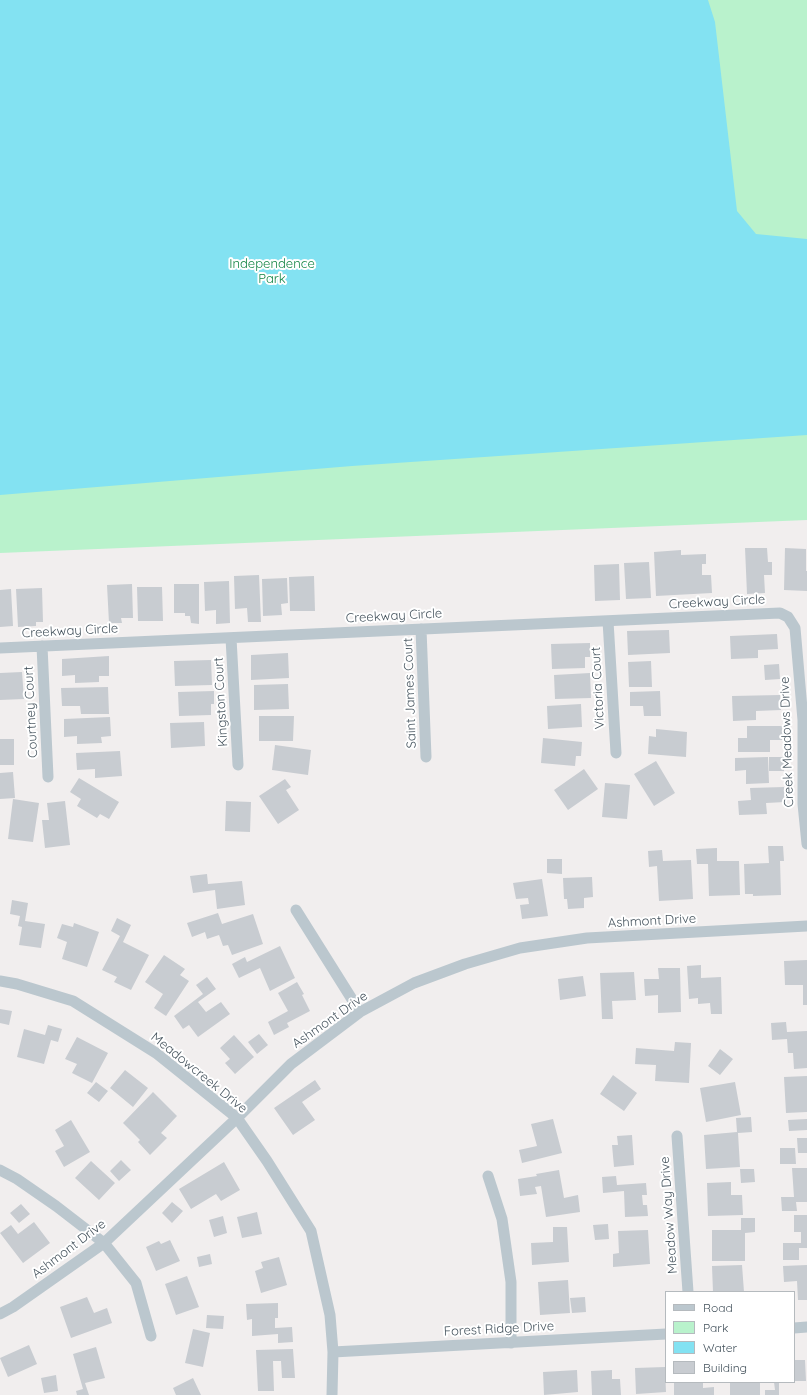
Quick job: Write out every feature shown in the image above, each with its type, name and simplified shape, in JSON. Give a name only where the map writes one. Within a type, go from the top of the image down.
[{"type":"street","name":"Creekway Circle","points":[[0,648],[780,613],[788,617]]},
{"type":"street","name":"Creek Meadows Drive","points":[[788,617],[795,628],[803,720],[803,804],[807,844]]},
{"type":"street","name":"Victoria Court","points":[[608,621],[616,754]]},
{"type":"street","name":"Saint James Court","points":[[421,629],[426,756]]},
{"type":"street","name":"Kingston Court","points":[[231,638],[238,765]]},
{"type":"street","name":"Courtney Court","points":[[42,646],[48,777]]},
{"type":"street","points":[[296,910],[360,1012]]},
{"type":"street","name":"Ashmont Drive","points":[[0,1314],[13,1307],[104,1243],[237,1118],[291,1064],[360,1012],[414,983],[465,964],[520,948],[587,938],[807,926]]},
{"type":"street","name":"Meadowcreek Drive","points":[[0,982],[17,984],[73,1001],[156,1053],[237,1118],[268,1161],[311,1231],[330,1315],[333,1352],[332,1395]]},
{"type":"street","name":"Meadow Way Drive","points":[[678,1136],[688,1291]]},
{"type":"street","points":[[0,1170],[17,1179],[56,1206],[104,1243],[136,1283],[151,1336]]},
{"type":"street","points":[[488,1176],[502,1219],[511,1282],[511,1343]]},
{"type":"street","points":[[795,1328],[807,1327]]},
{"type":"street","name":"Forest Ridge Drive","points":[[333,1352],[665,1334]]},
{"type":"green space","name":"Independence Park","points":[[0,0],[807,0],[807,520],[0,553]]},
{"type":"water","name":"Independence Park","points":[[0,0],[708,0],[715,22],[737,211],[756,234],[807,239],[807,435],[352,466],[0,495]]},
{"type":"building","points":[[745,548],[767,548],[768,562],[772,562],[772,575],[764,575],[765,593],[747,594]]},
{"type":"building","points":[[785,548],[806,549],[807,591],[784,590]]},
{"type":"building","points":[[681,550],[681,555],[706,554],[706,564],[702,564],[702,575],[711,575],[712,593],[656,596],[654,552]]},
{"type":"building","points":[[649,562],[651,598],[626,599],[624,563]]},
{"type":"building","points":[[619,564],[620,600],[595,601],[594,565]]},
{"type":"building","points":[[259,575],[261,622],[248,622],[247,608],[235,609],[234,576]]},
{"type":"building","points":[[314,576],[315,611],[290,611],[289,577]]},
{"type":"building","points":[[287,578],[288,603],[281,604],[282,615],[263,616],[262,579]]},
{"type":"building","points":[[229,581],[230,623],[216,624],[216,610],[205,611],[204,582]]},
{"type":"building","points":[[132,584],[133,618],[121,618],[122,623],[109,623],[107,585]]},
{"type":"building","points":[[174,584],[199,584],[199,624],[191,623],[190,616],[185,616],[185,613],[174,613]]},
{"type":"building","points":[[137,587],[162,587],[163,621],[138,621]]},
{"type":"building","points":[[42,588],[43,622],[36,622],[36,626],[18,627],[16,589]]},
{"type":"building","points":[[11,589],[13,626],[0,627],[0,590]]},
{"type":"building","points":[[669,630],[670,653],[628,655],[627,631]]},
{"type":"building","points":[[777,634],[778,649],[758,650],[758,658],[731,659],[730,636]]},
{"type":"building","points":[[590,643],[590,657],[585,657],[585,668],[552,669],[551,644]]},
{"type":"building","points":[[288,653],[289,678],[251,680],[251,655]]},
{"type":"building","points":[[109,656],[109,676],[99,676],[99,682],[75,683],[75,675],[62,676],[62,659]]},
{"type":"building","points":[[211,660],[212,685],[175,686],[174,661]]},
{"type":"building","points":[[651,661],[652,687],[629,687],[628,662]]},
{"type":"building","points":[[779,664],[780,679],[765,680],[764,665]]},
{"type":"building","points":[[22,672],[24,699],[0,700],[0,673]]},
{"type":"building","points":[[590,673],[591,698],[555,699],[554,675]]},
{"type":"building","points":[[288,684],[289,709],[254,710],[254,685]]},
{"type":"building","points":[[108,687],[109,714],[81,714],[80,706],[62,706],[61,688]]},
{"type":"building","points":[[214,691],[214,704],[211,704],[211,715],[179,716],[178,692]]},
{"type":"building","points":[[660,691],[661,716],[644,716],[643,706],[630,706],[630,692]]},
{"type":"building","points":[[780,695],[781,710],[756,711],[756,720],[733,721],[732,696]]},
{"type":"building","points":[[581,704],[582,727],[548,729],[547,706]]},
{"type":"building","points":[[259,716],[294,716],[293,741],[259,741]]},
{"type":"building","points":[[110,717],[111,736],[101,737],[102,743],[77,744],[77,736],[64,737],[64,719]]},
{"type":"building","points":[[204,722],[205,746],[171,748],[170,723]]},
{"type":"building","points":[[747,726],[782,726],[783,740],[770,740],[770,752],[738,752],[738,738],[747,738]]},
{"type":"building","points":[[656,729],[687,732],[686,757],[648,754],[649,736],[656,737]]},
{"type":"building","points":[[543,738],[582,742],[581,756],[576,756],[575,766],[541,763]]},
{"type":"building","points":[[0,739],[14,739],[14,765],[0,765]]},
{"type":"building","points":[[275,745],[311,750],[308,775],[272,770]]},
{"type":"building","points":[[120,751],[122,776],[95,778],[95,769],[77,770],[76,753]]},
{"type":"building","points":[[768,757],[769,783],[746,784],[746,770],[735,771],[735,758]]},
{"type":"building","points":[[769,757],[784,757],[784,771],[769,771]]},
{"type":"building","points":[[656,761],[675,793],[654,806],[634,774]]},
{"type":"building","points":[[584,769],[598,789],[568,810],[554,790]]},
{"type":"building","points":[[13,772],[15,798],[0,799],[0,773]]},
{"type":"building","points":[[79,778],[119,802],[109,819],[100,814],[97,818],[77,806],[81,799],[70,792]]},
{"type":"building","points":[[285,779],[291,787],[286,790],[299,810],[278,824],[259,796]]},
{"type":"building","points":[[605,783],[630,785],[627,819],[602,817]]},
{"type":"building","points":[[784,787],[785,802],[766,803],[767,814],[739,815],[738,801],[751,800],[750,788]]},
{"type":"building","points":[[13,799],[39,803],[33,842],[8,839]]},
{"type":"building","points":[[65,801],[70,845],[45,848],[42,820],[49,820],[47,803]]},
{"type":"building","points":[[226,801],[251,802],[250,832],[225,831]]},
{"type":"building","points":[[768,846],[783,846],[784,861],[780,861],[781,895],[753,896],[753,894],[745,894],[744,864],[769,863]]},
{"type":"building","points":[[717,848],[717,861],[739,861],[740,895],[709,896],[708,864],[697,864],[696,849]]},
{"type":"building","points":[[662,850],[663,861],[691,860],[693,899],[659,901],[657,866],[649,867],[648,851]]},
{"type":"building","points":[[547,859],[562,859],[562,874],[547,873]]},
{"type":"building","points":[[207,874],[208,884],[242,881],[245,905],[217,909],[215,890],[193,893],[190,876]]},
{"type":"building","points":[[592,877],[593,897],[584,898],[584,908],[568,909],[567,899],[564,899],[563,878]]},
{"type":"building","points":[[542,879],[548,916],[522,919],[520,905],[529,904],[528,898],[516,899],[513,883]]},
{"type":"building","points":[[12,900],[28,903],[25,921],[45,924],[41,948],[19,945],[22,927],[18,926],[20,916],[10,914]]},
{"type":"building","points":[[218,913],[222,924],[253,914],[263,944],[232,955],[228,945],[223,946],[219,935],[207,939],[205,932],[192,937],[187,923]]},
{"type":"building","points":[[117,918],[131,925],[123,942],[149,955],[131,990],[114,982],[117,977],[102,970],[120,936],[111,931]]},
{"type":"building","points":[[74,923],[99,932],[87,967],[62,959],[67,942],[57,938],[62,924],[73,927]]},
{"type":"building","points":[[280,946],[295,978],[270,991],[260,968],[239,978],[232,964],[245,957],[247,962]]},
{"type":"building","points":[[164,955],[185,969],[180,975],[189,981],[166,1016],[154,1008],[163,994],[145,982]]},
{"type":"building","points":[[807,960],[807,1005],[803,1005],[803,985],[785,985],[784,961]]},
{"type":"building","points":[[701,965],[701,978],[721,977],[722,1014],[711,1014],[710,1003],[698,1004],[698,998],[689,999],[687,966]]},
{"type":"building","points":[[658,968],[680,968],[681,1012],[658,1013],[658,995],[645,996],[644,979],[659,979]]},
{"type":"building","points":[[634,972],[636,1000],[612,1001],[613,1019],[602,1019],[600,973]]},
{"type":"building","points":[[583,976],[586,996],[560,1000],[558,979]]},
{"type":"building","points":[[207,977],[216,989],[198,1002],[206,1012],[221,1002],[230,1014],[198,1037],[189,1025],[183,1029],[174,1016],[203,994],[196,985]]},
{"type":"building","points":[[297,982],[304,994],[302,995],[310,1011],[287,1023],[289,1027],[274,1035],[268,1022],[288,1011],[278,993]]},
{"type":"building","points":[[0,1009],[12,1011],[9,1025],[0,1023]]},
{"type":"building","points":[[786,1022],[787,1032],[807,1031],[807,1068],[794,1069],[793,1053],[788,1053],[787,1039],[772,1040],[771,1023]]},
{"type":"building","points":[[48,1025],[62,1029],[58,1042],[51,1040],[44,1064],[17,1057],[24,1029],[45,1035]]},
{"type":"building","points":[[259,1034],[268,1045],[257,1054],[248,1042]]},
{"type":"building","points":[[234,1035],[254,1057],[235,1074],[225,1063],[230,1059],[220,1048]]},
{"type":"building","points":[[77,1037],[108,1053],[92,1083],[72,1073],[77,1064],[65,1059]]},
{"type":"building","points":[[675,1042],[691,1043],[689,1083],[655,1081],[656,1065],[635,1064],[636,1048],[674,1051]]},
{"type":"building","points":[[720,1049],[733,1059],[720,1075],[708,1066]]},
{"type":"building","points":[[125,1070],[148,1088],[133,1107],[110,1088]]},
{"type":"building","points":[[613,1075],[637,1093],[624,1111],[600,1094]]},
{"type":"building","points":[[807,1076],[807,1112],[786,1113],[784,1077]]},
{"type":"building","points":[[315,1080],[321,1089],[302,1102],[315,1120],[293,1135],[274,1108]]},
{"type":"building","points":[[96,1082],[108,1091],[99,1102],[87,1093]]},
{"type":"building","points":[[735,1082],[741,1115],[706,1122],[700,1088]]},
{"type":"building","points":[[153,1092],[177,1116],[161,1133],[167,1138],[150,1155],[138,1142],[140,1140],[123,1123]]},
{"type":"building","points":[[751,1117],[752,1132],[738,1133],[740,1167],[706,1169],[704,1135],[737,1132],[736,1118]]},
{"type":"building","points":[[553,1119],[562,1153],[522,1163],[519,1150],[537,1146],[531,1124]]},
{"type":"building","points":[[807,1119],[807,1130],[789,1131],[788,1120]]},
{"type":"building","points":[[71,1120],[90,1152],[64,1167],[55,1151],[64,1146],[55,1130]]},
{"type":"building","points":[[632,1135],[634,1165],[614,1167],[612,1145],[618,1145],[617,1136]]},
{"type":"building","points":[[797,1138],[807,1138],[807,1153],[798,1153]]},
{"type":"building","points":[[780,1148],[795,1148],[796,1164],[780,1164]]},
{"type":"building","points":[[121,1160],[131,1170],[119,1181],[110,1171]]},
{"type":"building","points":[[91,1161],[115,1183],[99,1200],[75,1178]]},
{"type":"building","points":[[224,1162],[240,1190],[221,1201],[216,1194],[191,1209],[179,1189]]},
{"type":"building","points":[[792,1168],[807,1168],[807,1202],[796,1202],[797,1211],[782,1211],[781,1197],[794,1197]]},
{"type":"building","points":[[740,1169],[754,1169],[755,1182],[741,1183]]},
{"type":"building","points":[[559,1170],[564,1198],[578,1195],[580,1212],[546,1217],[541,1186],[535,1187],[537,1194],[520,1196],[518,1179]]},
{"type":"building","points":[[616,1176],[617,1185],[646,1183],[647,1195],[642,1195],[643,1205],[647,1205],[648,1216],[625,1217],[624,1191],[603,1193],[602,1177]]},
{"type":"building","points":[[731,1182],[731,1195],[742,1195],[743,1215],[708,1216],[707,1183]]},
{"type":"building","points":[[172,1202],[183,1211],[172,1223],[162,1213]]},
{"type":"building","points":[[21,1204],[30,1214],[19,1223],[10,1213]]},
{"type":"building","points":[[257,1212],[262,1234],[242,1238],[237,1217]]},
{"type":"building","points":[[794,1215],[807,1215],[807,1248],[799,1248],[799,1260],[783,1260],[783,1243],[801,1243],[801,1232],[794,1232]]},
{"type":"building","points":[[223,1216],[227,1233],[214,1237],[209,1220]]},
{"type":"building","points":[[741,1218],[755,1218],[755,1232],[745,1233],[745,1261],[712,1261],[712,1230],[741,1230]]},
{"type":"building","points":[[34,1222],[50,1243],[23,1263],[0,1233],[11,1225],[18,1234]]},
{"type":"building","points":[[608,1224],[609,1239],[595,1240],[593,1225]]},
{"type":"building","points":[[553,1227],[567,1227],[569,1262],[532,1265],[531,1243],[553,1242]]},
{"type":"building","points":[[648,1230],[650,1264],[613,1267],[613,1254],[619,1253],[618,1231]]},
{"type":"building","points":[[170,1240],[180,1261],[156,1271],[146,1247],[159,1241],[161,1244]]},
{"type":"building","points":[[210,1254],[212,1264],[199,1267],[197,1257]]},
{"type":"building","points":[[279,1257],[287,1285],[261,1293],[255,1271],[263,1268],[261,1262]]},
{"type":"building","points":[[742,1265],[744,1291],[713,1291],[712,1266]]},
{"type":"building","points":[[807,1265],[807,1300],[798,1300],[797,1281],[784,1282],[783,1266]]},
{"type":"building","points":[[187,1276],[199,1307],[176,1315],[165,1284]]},
{"type":"building","points":[[568,1280],[570,1313],[540,1315],[538,1282]]},
{"type":"building","points":[[87,1297],[94,1313],[107,1308],[112,1323],[71,1338],[60,1307]]},
{"type":"building","points":[[585,1297],[586,1312],[572,1313],[570,1298]]},
{"type":"building","points":[[278,1303],[278,1318],[275,1318],[275,1328],[292,1327],[293,1342],[278,1343],[278,1334],[252,1336],[252,1319],[247,1320],[246,1304]]},
{"type":"building","points":[[207,1315],[224,1316],[223,1329],[206,1328]]},
{"type":"building","points":[[193,1329],[210,1333],[203,1367],[185,1363]]},
{"type":"building","points":[[29,1345],[37,1364],[8,1377],[0,1358]]},
{"type":"building","points":[[96,1347],[105,1378],[85,1383],[89,1395],[77,1395],[76,1391],[83,1389],[73,1354]]},
{"type":"building","points":[[293,1349],[295,1378],[282,1378],[281,1361],[273,1361],[274,1391],[258,1391],[256,1350]]},
{"type":"building","points":[[795,1360],[805,1360],[806,1381],[795,1381]]},
{"type":"building","points":[[665,1367],[666,1392],[636,1394],[635,1368]]},
{"type":"building","points":[[577,1370],[578,1392],[544,1395],[543,1372]]},
{"type":"building","points":[[612,1370],[612,1379],[620,1379],[621,1395],[592,1395],[591,1371]]},
{"type":"building","points":[[56,1375],[58,1391],[44,1393],[41,1378]]},
{"type":"building","points":[[193,1378],[201,1395],[176,1395],[173,1388]]},
{"type":"building","points":[[674,1383],[703,1383],[703,1388],[714,1387],[714,1395],[674,1395]]},
{"type":"building","points":[[730,1383],[760,1383],[760,1395],[730,1395]]},
{"type":"building","points":[[774,1383],[779,1383],[779,1395],[765,1395],[765,1390],[775,1390]]}]
